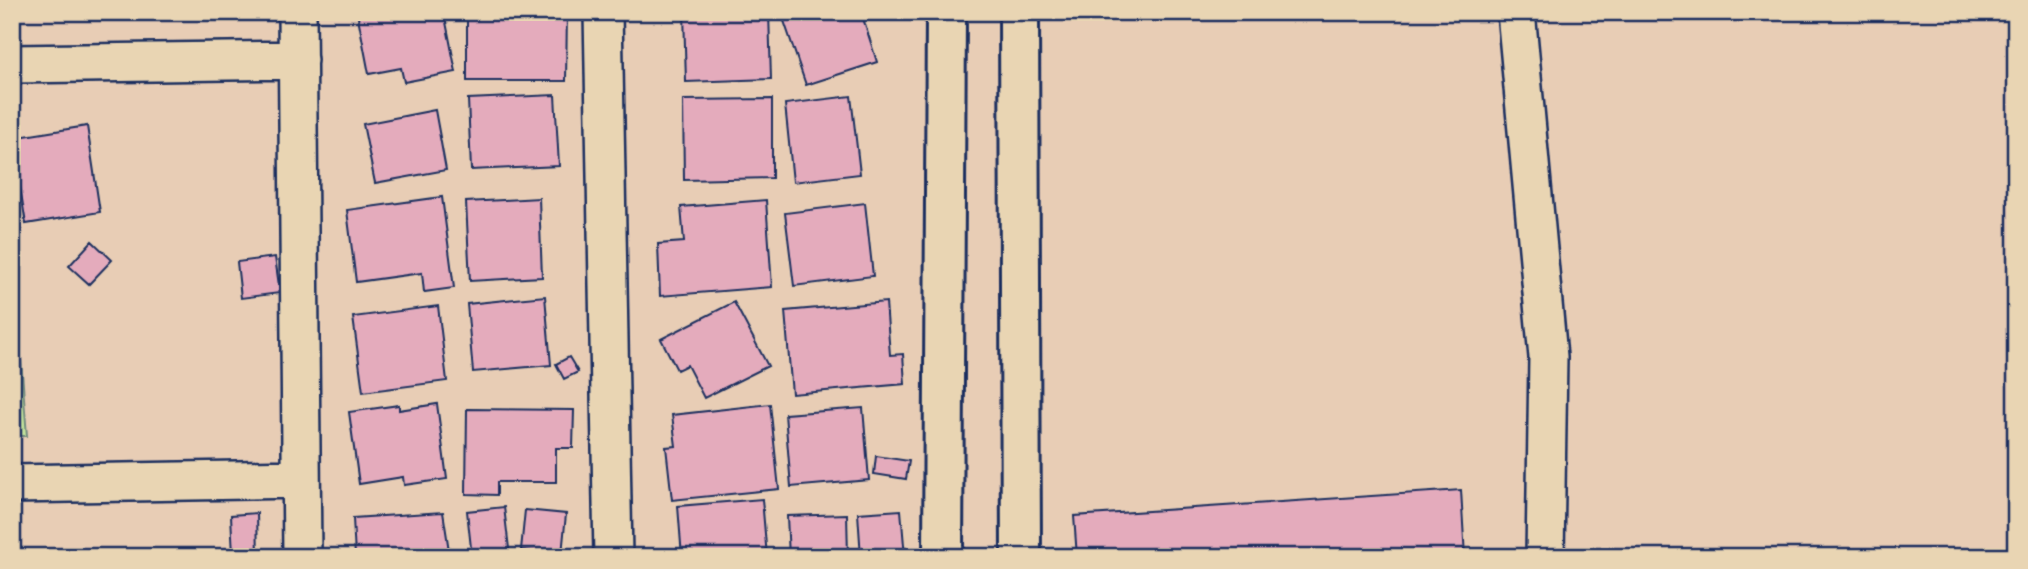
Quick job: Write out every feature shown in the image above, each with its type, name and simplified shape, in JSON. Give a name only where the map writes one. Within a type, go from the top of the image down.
[{"type":"street","points":[[297,12],[302,557]]},
{"type":"street","points":[[603,12],[613,557]]},
{"type":"street","points":[[943,557],[946,12]]},
{"type":"street","points":[[1019,12],[1021,557]]},
{"type":"street","points":[[1516,12],[1548,358],[1545,557]]},
{"type":"street","points":[[12,64],[298,60]]},
{"type":"street","points":[[12,484],[300,479]]},
{"type":"green space","points":[[13,259],[27,436],[12,436]]},
{"type":"building","points":[[357,12],[444,12],[456,72],[404,82],[401,68],[369,74]]},
{"type":"building","points":[[467,12],[567,12],[566,81],[467,81]]},
{"type":"building","points":[[684,12],[769,12],[771,79],[686,82]]},
{"type":"building","points":[[781,12],[861,12],[877,62],[806,85]]},
{"type":"building","points":[[555,95],[559,166],[471,170],[468,99]]},
{"type":"building","points":[[851,96],[860,174],[793,182],[785,104]]},
{"type":"building","points":[[772,99],[772,178],[684,180],[683,100]]},
{"type":"building","points":[[435,110],[446,170],[375,183],[363,124]]},
{"type":"building","points":[[87,126],[100,212],[26,224],[12,138]]},
{"type":"building","points":[[442,197],[454,288],[424,292],[422,273],[356,282],[347,210]]},
{"type":"building","points":[[539,198],[542,277],[470,281],[466,202]]},
{"type":"building","points":[[766,200],[772,287],[660,296],[658,244],[684,242],[681,207]]},
{"type":"building","points":[[865,203],[873,276],[794,286],[785,213]]},
{"type":"building","points":[[92,241],[112,260],[89,284],[69,266]]},
{"type":"building","points":[[275,257],[280,293],[241,298],[237,262]]},
{"type":"building","points":[[545,296],[551,365],[473,372],[467,304]]},
{"type":"building","points":[[734,302],[768,366],[704,398],[687,365],[677,370],[661,339]]},
{"type":"building","points":[[886,302],[890,355],[903,354],[905,384],[792,394],[785,311]]},
{"type":"building","points":[[438,306],[447,381],[363,392],[353,317]]},
{"type":"building","points":[[569,357],[578,372],[564,379],[556,364]]},
{"type":"building","points":[[437,404],[447,479],[404,485],[403,477],[359,484],[349,412],[399,405],[399,410]]},
{"type":"building","points":[[770,404],[779,489],[672,500],[666,447],[676,446],[672,415]]},
{"type":"building","points":[[863,408],[869,480],[791,487],[785,414]]},
{"type":"building","points":[[467,409],[574,410],[573,448],[556,448],[556,482],[497,482],[497,495],[466,494]]},
{"type":"building","points":[[876,456],[909,461],[906,479],[874,474]]},
{"type":"building","points":[[1461,490],[1465,557],[1077,557],[1074,516]]},
{"type":"building","points":[[762,499],[767,557],[682,557],[678,506]]},
{"type":"building","points":[[504,507],[510,557],[472,557],[467,511]]},
{"type":"building","points":[[525,510],[566,514],[562,554],[521,550]]},
{"type":"building","points":[[901,510],[905,557],[861,557],[858,513]]},
{"type":"building","points":[[443,512],[450,557],[355,557],[353,518]]},
{"type":"building","points":[[257,513],[258,557],[193,557],[233,555],[231,515]]},
{"type":"building","points":[[847,514],[848,557],[789,557],[787,516]]},
{"type":"building","points":[[147,553],[147,557],[72,556]]}]
